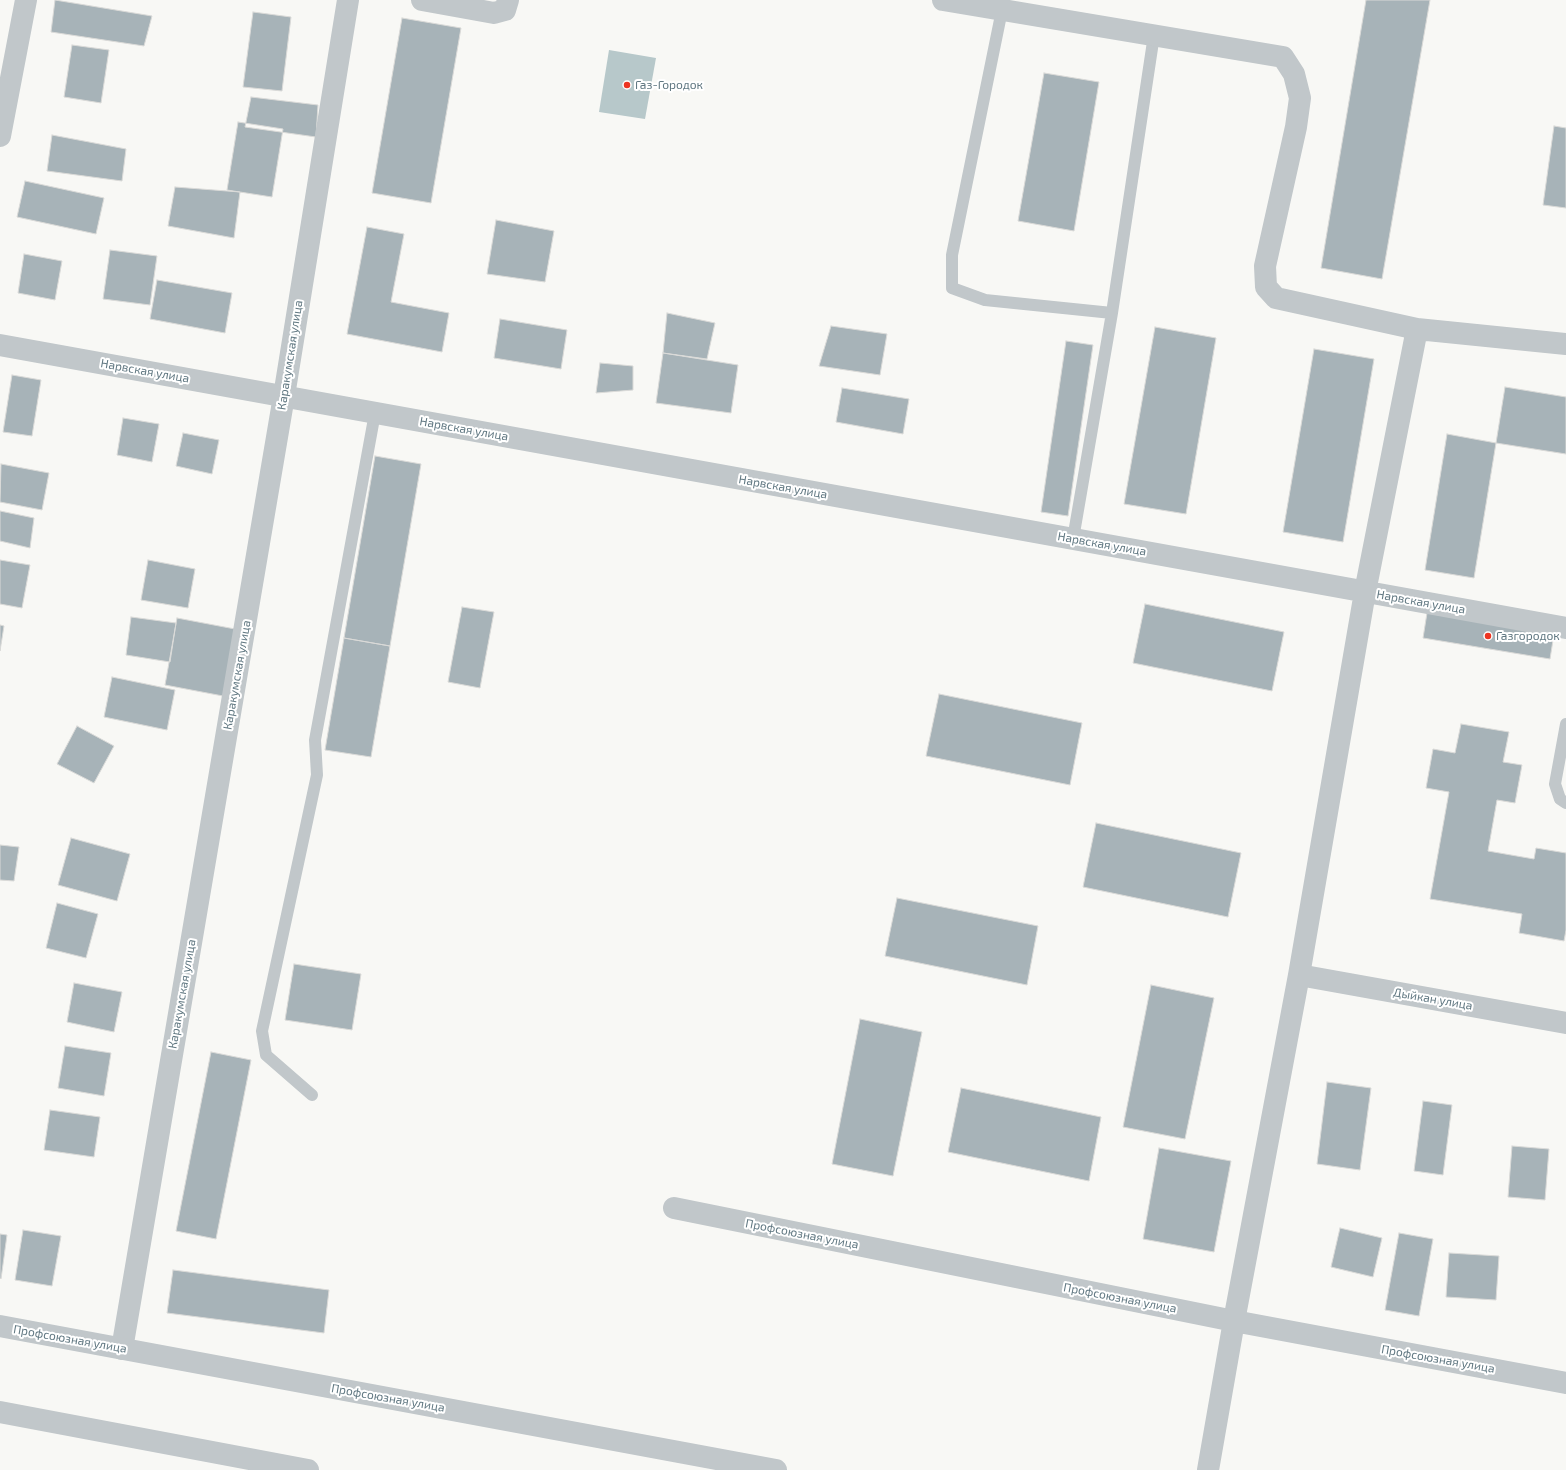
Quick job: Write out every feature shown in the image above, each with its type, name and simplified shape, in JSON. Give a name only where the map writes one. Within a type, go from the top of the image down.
[{"type":"street","points":[[0,136],[26,0]]},
{"type":"street","name":"Каракумская улица","points":[[122,1349],[284,396],[348,0]]},
{"type":"street","points":[[422,0],[494,13],[505,10],[508,0]]},
{"type":"street","points":[[944,0],[1282,57],[1294,74],[1300,98],[1297,120],[1265,266],[1266,287],[1276,298],[1417,329],[1566,344]]},
{"type":"street","points":[[1208,1470],[1234,1321],[1299,975],[1365,592],[1417,329]]},
{"type":"street","name":"Нарвская улица","points":[[0,345],[1566,628]]},
{"type":"street","name":"Дыйкан улица","points":[[1299,975],[1566,1023]]},
{"type":"street","name":"Профсоюзная улица","points":[[674,1208],[1234,1321],[1566,1383]]},
{"type":"street","name":"Профсоюзная улица","points":[[0,1326],[776,1470]]},
{"type":"street","points":[[0,1412],[308,1470]]},
{"type":"lane","points":[[1002,10],[952,255],[952,288],[985,300],[1112,313]]},
{"type":"lane","points":[[1073,539],[1112,313],[1154,35]]},
{"type":"lane","points":[[312,1095],[266,1056],[262,1031],[317,775],[315,740],[375,413]]},
{"type":"lane","points":[[1566,724],[1555,784],[1560,800],[1566,803]]},
{"type":"shaded area","name":"Газ-Городок","points":[[609,50],[656,58],[645,119],[599,112]]},
{"type":"building","points":[[55,0],[152,16],[144,46],[51,32]]},
{"type":"building","points":[[1366,0],[1430,0],[1382,279],[1321,268]]},
{"type":"building","points":[[253,12],[291,17],[282,91],[243,87]]},
{"type":"building","points":[[402,18],[461,28],[431,203],[372,193]]},
{"type":"building","points":[[72,45],[109,50],[101,103],[64,97]]},
{"type":"building","points":[[1044,73],[1099,82],[1074,231],[1018,221]]},
{"type":"building","points":[[251,97],[318,105],[316,137],[245,127]]},
{"type":"building","points":[[238,122],[283,129],[272,197],[227,190]]},
{"type":"building","points":[[1554,126],[1566,128],[1566,208],[1543,205]]},
{"type":"building","points":[[52,135],[126,149],[122,181],[47,171]]},
{"type":"building","points":[[25,181],[104,198],[96,234],[17,217]]},
{"type":"building","points":[[175,187],[240,192],[234,238],[168,226]]},
{"type":"building","points":[[496,220],[554,231],[545,282],[487,274]]},
{"type":"building","points":[[367,227],[404,234],[391,302],[449,313],[442,352],[347,334]]},
{"type":"building","points":[[110,250],[157,256],[150,305],[103,299]]},
{"type":"building","points":[[24,254],[62,261],[55,300],[18,293]]},
{"type":"building","points":[[157,280],[232,293],[225,333],[150,319]]},
{"type":"building","points":[[667,313],[715,323],[707,359],[663,353]]},
{"type":"building","points":[[500,319],[567,330],[561,369],[494,358]]},
{"type":"building","points":[[831,326],[887,334],[880,375],[819,366]]},
{"type":"building","points":[[1155,327],[1216,338],[1186,514],[1124,504]]},
{"type":"building","points":[[1066,341],[1093,345],[1068,516],[1041,512]]},
{"type":"building","points":[[1314,349],[1374,359],[1343,542],[1283,532]]},
{"type":"building","points":[[663,353],[738,365],[731,413],[656,403]]},
{"type":"building","points":[[600,363],[633,366],[633,390],[596,393]]},
{"type":"building","points":[[12,375],[41,380],[32,436],[3,432]]},
{"type":"building","points":[[1505,387],[1566,397],[1566,454],[1496,443]]},
{"type":"building","points":[[842,388],[909,399],[903,434],[836,422]]},
{"type":"building","points":[[123,418],[159,424],[152,462],[117,455]]},
{"type":"building","points":[[183,433],[219,440],[212,474],[176,466]]},
{"type":"building","points":[[1447,434],[1496,443],[1474,578],[1425,570]]},
{"type":"building","points":[[375,456],[421,464],[390,646],[344,638]]},
{"type":"building","points":[[1,464],[49,473],[42,510],[0,502]]},
{"type":"building","points":[[0,511],[34,518],[30,548],[0,541]]},
{"type":"building","points":[[0,560],[30,565],[22,608],[0,604]]},
{"type":"building","points":[[148,560],[195,569],[188,608],[141,600]]},
{"type":"building","points":[[1145,604],[1284,632],[1272,691],[1133,663]]},
{"type":"building","points":[[462,607],[494,612],[480,688],[448,682]]},
{"type":"building","points":[[1427,613],[1554,634],[1550,659],[1423,638]]},
{"type":"building","points":[[131,617],[176,623],[170,662],[126,655]]},
{"type":"building","points":[[177,618],[235,629],[223,696],[165,685]]},
{"type":"building","points":[[0,625],[4,626],[0,651]]},
{"type":"building","points":[[344,638],[390,646],[371,757],[325,750]]},
{"type":"building","points":[[112,677],[175,690],[167,730],[104,717]]},
{"type":"building","points":[[939,694],[1082,723],[1070,785],[926,756]]},
{"type":"building","points":[[1461,724],[1509,732],[1503,762],[1522,765],[1515,803],[1497,800],[1488,851],[1534,859],[1536,848],[1566,853],[1566,930],[1564,941],[1519,933],[1522,914],[1430,899],[1449,792],[1426,788],[1433,749],[1455,753]]},
{"type":"building","points":[[77,726],[114,746],[94,783],[57,764]]},
{"type":"building","points":[[1096,823],[1241,853],[1228,917],[1083,887]]},
{"type":"building","points":[[71,838],[130,854],[117,901],[58,885]]},
{"type":"building","points":[[0,845],[19,847],[14,881],[0,880]]},
{"type":"building","points":[[897,898],[1038,926],[1027,985],[885,956]]},
{"type":"building","points":[[57,903],[98,914],[86,958],[46,948]]},
{"type":"building","points":[[294,964],[361,974],[352,1030],[285,1020]]},
{"type":"building","points":[[74,983],[122,992],[114,1032],[67,1022]]},
{"type":"building","points":[[1151,985],[1214,998],[1185,1139],[1123,1127]]},
{"type":"building","points":[[860,1019],[922,1032],[893,1176],[832,1164]]},
{"type":"building","points":[[65,1046],[111,1053],[104,1096],[58,1088]]},
{"type":"building","points":[[211,1052],[251,1060],[216,1239],[176,1231]]},
{"type":"building","points":[[1327,1082],[1371,1088],[1360,1170],[1317,1164]]},
{"type":"building","points":[[961,1088],[1101,1117],[1089,1181],[948,1152]]},
{"type":"building","points":[[1423,1101],[1452,1105],[1443,1175],[1414,1171]]},
{"type":"building","points":[[50,1110],[100,1117],[94,1157],[44,1150]]},
{"type":"building","points":[[1512,1146],[1549,1149],[1545,1200],[1508,1197]]},
{"type":"building","points":[[1159,1148],[1231,1161],[1214,1252],[1143,1239]]},
{"type":"building","points":[[1340,1228],[1382,1238],[1373,1277],[1331,1267]]},
{"type":"building","points":[[23,1230],[61,1236],[52,1286],[15,1280]]},
{"type":"building","points":[[1399,1233],[1433,1239],[1419,1316],[1385,1310]]},
{"type":"building","points":[[0,1234],[7,1235],[1,1279],[0,1278]]},
{"type":"building","points":[[1449,1253],[1499,1256],[1496,1300],[1446,1297]]},
{"type":"building","points":[[173,1270],[329,1290],[324,1333],[167,1313]]},
{"type":"place","name":"Газ-Городок","points":[[627,85]]},
{"type":"place","name":"Газгородок","points":[[1488,636]]}]
